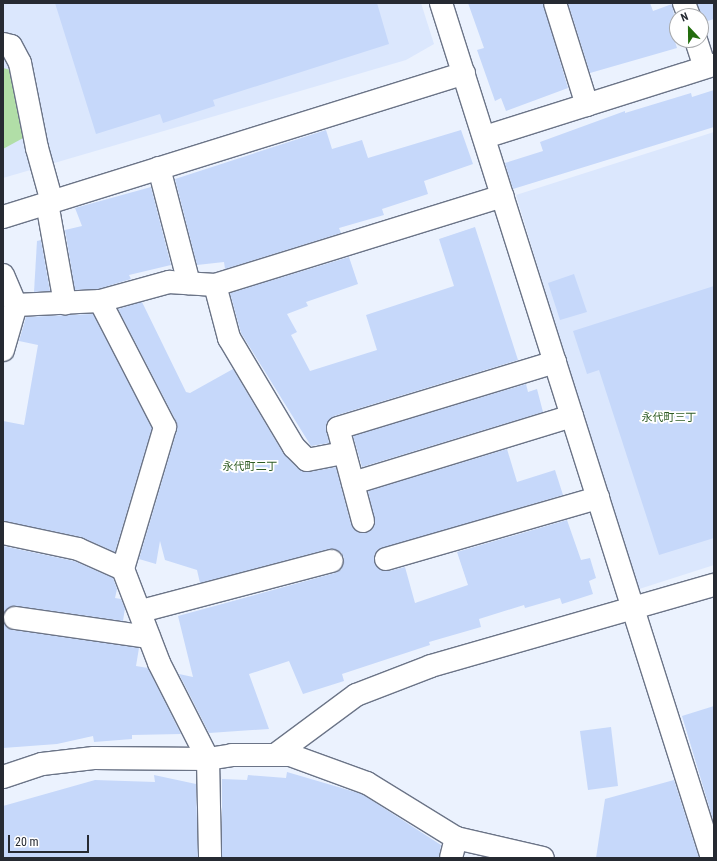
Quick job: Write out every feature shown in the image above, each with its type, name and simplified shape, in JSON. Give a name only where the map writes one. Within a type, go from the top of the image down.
[{"type":"street","points":[[441,3],[712,858]]},
{"type":"street","points":[[555,3],[587,105]]},
{"type":"street","points":[[3,44],[11,46],[20,63],[36,148],[49,203],[65,303]]},
{"type":"street","points":[[484,137],[710,66],[700,48]]},
{"type":"street","points":[[3,217],[464,73]]},
{"type":"street","points":[[159,168],[189,283]]},
{"type":"street","points":[[16,305],[100,301],[170,282],[215,286],[503,196]]},
{"type":"street","points":[[3,275],[16,305],[3,350]]},
{"type":"street","points":[[215,286],[229,338],[294,447],[307,460],[344,453]]},
{"type":"street","points":[[100,301],[165,427],[123,569],[141,611],[149,637],[208,759],[210,858]]},
{"type":"street","points":[[363,521],[338,428],[555,362]]},
{"type":"street","points":[[353,483],[572,416]]},
{"type":"street","points":[[386,559],[598,498]]},
{"type":"street","points":[[3,533],[78,549],[123,569]]},
{"type":"street","points":[[141,611],[332,561]]},
{"type":"street","points":[[275,755],[356,695],[431,666],[714,585]]},
{"type":"street","points":[[15,618],[149,637]]},
{"type":"street","points":[[3,777],[42,764],[94,758],[208,759],[232,755],[290,755],[367,783],[453,848],[543,858]]},
{"type":"shaded area","points":[[3,3],[421,3],[434,44],[406,60],[3,178]]},
{"type":"shaded area","points":[[714,132],[714,565],[636,590],[516,195]]},
{"type":"green space","points":[[3,68],[11,70],[25,137],[3,149]]},
{"type":"building","points":[[55,3],[377,3],[389,44],[213,100],[215,106],[163,123],[160,114],[96,134]]},
{"type":"building","points":[[468,3],[543,3],[568,88],[506,111],[501,98],[495,101],[477,50],[484,48]]},
{"type":"building","points":[[568,3],[650,3],[653,11],[672,4],[673,8],[669,8],[669,48],[677,48],[590,73]]},
{"type":"building","points":[[697,3],[714,3],[714,19],[709,21],[709,8],[698,8]]},
{"type":"building","points":[[714,90],[714,127],[513,189],[505,163],[543,151],[540,142],[625,111],[625,113],[691,93],[692,97]]},
{"type":"building","points":[[326,130],[332,149],[362,140],[368,158],[461,130],[473,164],[424,181],[428,194],[382,209],[384,215],[339,228],[341,233],[225,269],[224,262],[197,265],[175,179]]},
{"type":"building","points":[[151,187],[171,265],[129,275],[131,279],[98,289],[75,290],[65,230],[82,226],[75,208]]},
{"type":"building","points":[[475,227],[518,360],[334,416],[326,425],[329,443],[311,446],[241,333],[230,293],[349,257],[358,284],[306,302],[308,306],[287,314],[297,332],[291,335],[310,371],[377,350],[366,315],[454,286],[439,239]]},
{"type":"building","points":[[41,240],[50,291],[34,292],[37,241]]},
{"type":"building","points":[[574,274],[587,312],[560,320],[548,283]]},
{"type":"building","points":[[714,286],[714,538],[659,555],[599,370],[587,374],[573,331]]},
{"type":"building","points":[[142,302],[186,392],[190,393],[233,369],[283,453],[298,469],[309,472],[336,467],[351,524],[359,533],[372,530],[375,524],[368,491],[507,449],[517,482],[555,470],[563,495],[377,550],[374,556],[378,568],[389,571],[405,567],[415,603],[468,585],[457,552],[567,520],[581,560],[590,558],[596,578],[589,581],[593,594],[562,604],[560,598],[525,608],[524,605],[479,619],[481,627],[429,642],[430,645],[342,674],[344,681],[303,694],[289,661],[249,674],[269,729],[209,733],[179,674],[193,677],[178,616],[335,573],[341,570],[344,558],[341,552],[329,549],[200,583],[197,570],[165,560],[160,541],[156,564],[139,559],[177,430],[176,421],[118,309]]},
{"type":"building","points":[[93,314],[152,428],[115,552],[81,537],[3,521],[3,421],[24,425],[38,345],[19,341],[26,317]]},
{"type":"building","points":[[526,384],[528,392],[537,389],[543,412],[362,467],[353,436]]},
{"type":"building","points":[[3,546],[74,561],[113,578],[117,589],[115,598],[121,599],[125,608],[123,621],[17,606],[10,607],[3,615]]},
{"type":"building","points":[[3,620],[7,628],[13,630],[139,648],[136,666],[148,668],[181,734],[132,735],[132,739],[94,742],[93,736],[57,744],[3,748]]},
{"type":"building","points":[[714,706],[714,823],[682,716]]},
{"type":"building","points":[[611,727],[618,786],[588,790],[580,731]]},
{"type":"building","points":[[287,772],[362,794],[441,845],[439,858],[222,858],[222,779],[247,780],[248,775],[286,778]]},
{"type":"building","points":[[154,775],[196,784],[198,858],[3,858],[3,806],[95,780],[155,782]]},
{"type":"building","points":[[674,780],[699,858],[596,858],[605,799]]},
{"type":"district","name":"永代町三丁","points":[[669,418]]},
{"type":"district","name":"永代町二丁","points":[[250,467]]}]
